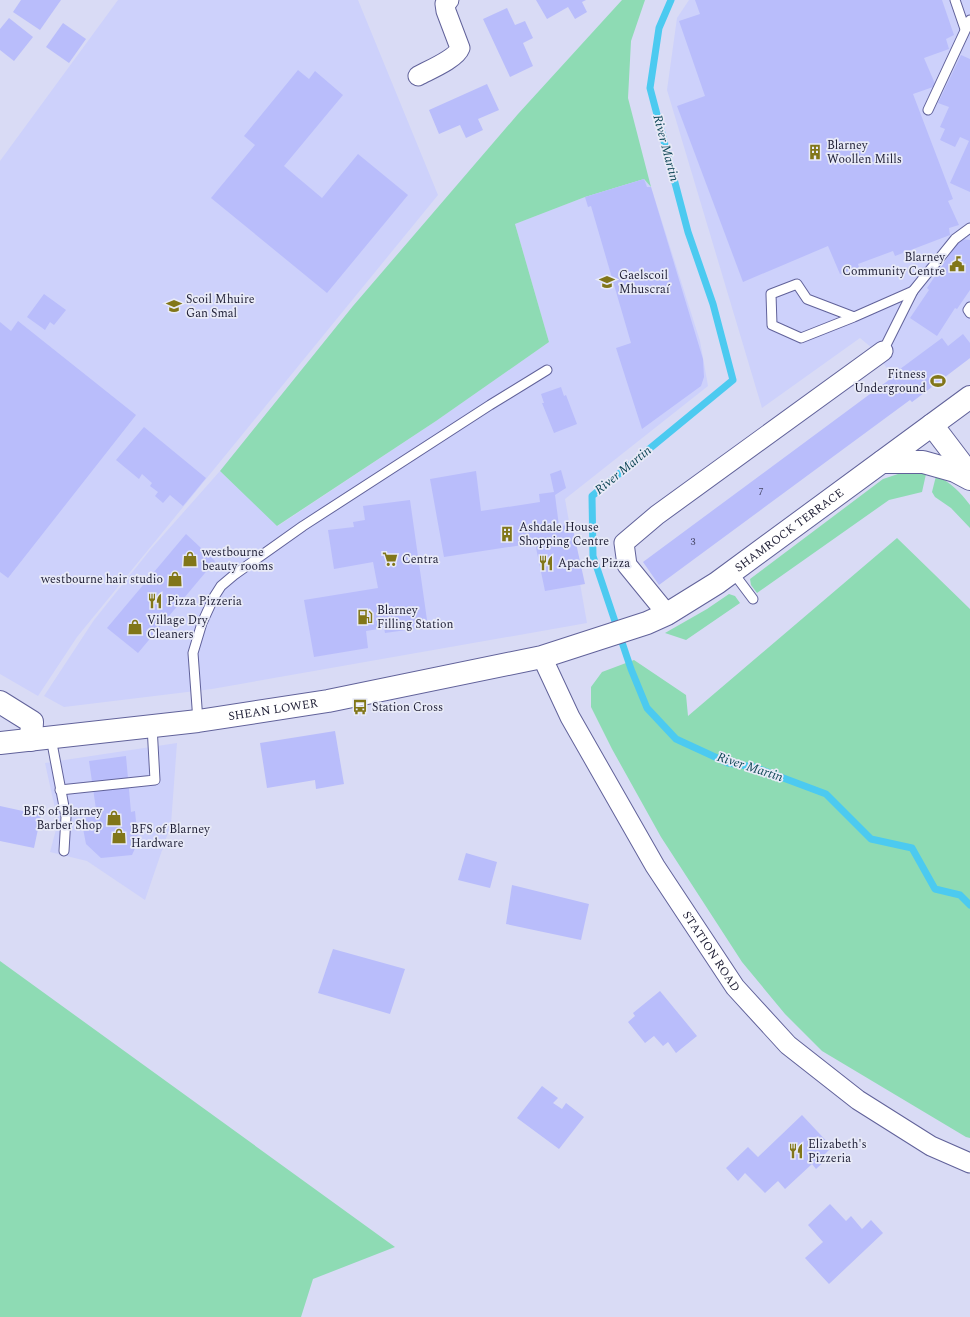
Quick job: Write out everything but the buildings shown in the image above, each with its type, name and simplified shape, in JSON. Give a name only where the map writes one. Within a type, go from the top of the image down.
[{"type":"main road","name":"SHAMROCK TERRACE","points":[[542,657],[641,625],[667,614],[688,602],[970,397]]},
{"type":"main road","points":[[932,425],[970,475]]},
{"type":"main road","points":[[882,462],[923,462],[955,472],[970,479]]},
{"type":"main road","name":"SHEAN LOWER","points":[[0,743],[198,721],[328,701],[542,657]]},
{"type":"main road","points":[[0,702],[32,722],[41,739]]},
{"type":"street","points":[[418,76],[452,58],[459,51],[460,48],[446,11],[445,4],[449,0]]},
{"type":"street","points":[[667,614],[627,565],[624,543],[657,515],[882,352]]},
{"type":"street","name":"STATION ROAD","points":[[542,657],[570,717],[655,866],[735,987],[788,1045],[858,1100],[931,1146],[970,1163]]},
{"type":"lane","points":[[955,0],[965,29]]},
{"type":"lane","points":[[928,110],[970,20]]},
{"type":"lane","points":[[882,352],[913,291],[955,239],[970,228]]},
{"type":"lane","points":[[854,317],[807,299],[797,284],[771,294],[772,325],[801,338],[854,317],[913,291]]},
{"type":"lane","points":[[970,307],[968,310],[970,313]]},
{"type":"lane","points":[[198,721],[193,653],[202,623],[214,597],[221,586],[260,556],[310,522],[490,405],[547,370]]},
{"type":"lane","points":[[732,571],[753,599]]},
{"type":"lane","points":[[60,790],[155,780],[152,726]]},
{"type":"lane","points":[[41,739],[60,790],[66,817],[64,851]]},
{"type":"shaded area","name":"Scoil Mhuire Gan Smal","points":[[118,0],[358,0],[438,195],[77,637],[38,696],[0,674],[0,161]]},
{"type":"shaded area","name":"Blarney Woollen Mills","points":[[689,0],[970,0],[970,358],[912,402],[872,348],[860,338],[762,408],[667,90],[677,18]]},
{"type":"shaded area","points":[[644,179],[651,187],[700,341],[708,386],[565,499],[587,623],[212,689],[64,707],[44,696],[94,620],[150,550],[220,471],[278,526],[436,421],[549,342],[515,224],[585,197]]},
{"type":"shaded area","points":[[177,743],[171,824],[145,900],[87,861],[50,852],[58,822],[45,763]]},
{"type":"green space","points":[[622,0],[645,0],[631,41],[628,98],[651,187],[644,179],[585,197],[515,224],[549,342],[436,421],[277,526],[220,471],[353,306],[518,114]]},
{"type":"green space","points":[[904,472],[926,474],[922,492],[889,500],[757,593],[751,585],[750,579],[883,479]]},
{"type":"green space","points":[[936,476],[955,488],[970,505],[970,528],[951,508],[935,497],[932,492]]},
{"type":"green space","points":[[897,538],[970,609],[970,1138],[822,1051],[785,1014],[742,962],[661,837],[612,749],[591,707],[591,687],[602,672],[634,660],[686,695],[688,716]]},
{"type":"green space","points":[[729,594],[735,596],[740,603],[686,640],[665,633],[707,609]]},
{"type":"green space","points":[[0,961],[395,1247],[313,1279],[301,1317],[0,1317]]},
{"type":"waterway","name":"River Martin","points":[[671,0],[659,28],[650,88],[688,232],[713,304],[733,380],[592,496],[593,556],[631,669],[647,708],[676,739],[728,763],[754,767],[826,794],[871,839],[912,848],[935,889],[960,895],[970,905]]},
{"type":"place","name":"Blarney Woollen Mills","points":[[815,152]]},
{"type":"place","name":"Blarney Community Centre","points":[[957,264]]},
{"type":"place","name":"Gaelscoil Mhuscraí","points":[[607,282]]},
{"type":"place","name":"Scoil Mhuire Gan Smal","points":[[174,306]]},
{"type":"place","name":"Fitness Underground","points":[[938,381]]},
{"type":"place","name":"Ashdale House Shopping Centre","points":[[507,534]]},
{"type":"place","name":"westbourne beauty rooms","points":[[190,559]]},
{"type":"place","name":"Centra","points":[[390,559]]},
{"type":"place","name":"Apache Pizza","points":[[546,563]]},
{"type":"place","name":"westbourne hair studio","points":[[175,579]]},
{"type":"place","name":"Pizza Pizzeria","points":[[155,601]]},
{"type":"place","name":"Blarney Filling Station","points":[[365,617]]},
{"type":"place","name":"Village Dry Cleaners","points":[[135,627]]},
{"type":"place","name":"Station Cross","points":[[360,707]]},
{"type":"place","name":"BFS of Blarney Barber Shop","points":[[114,818]]},
{"type":"place","name":"BFS of Blarney Hardware","points":[[119,836]]},
{"type":"place","name":"Elizabeth's Pizzeria","points":[[796,1151]]}]
